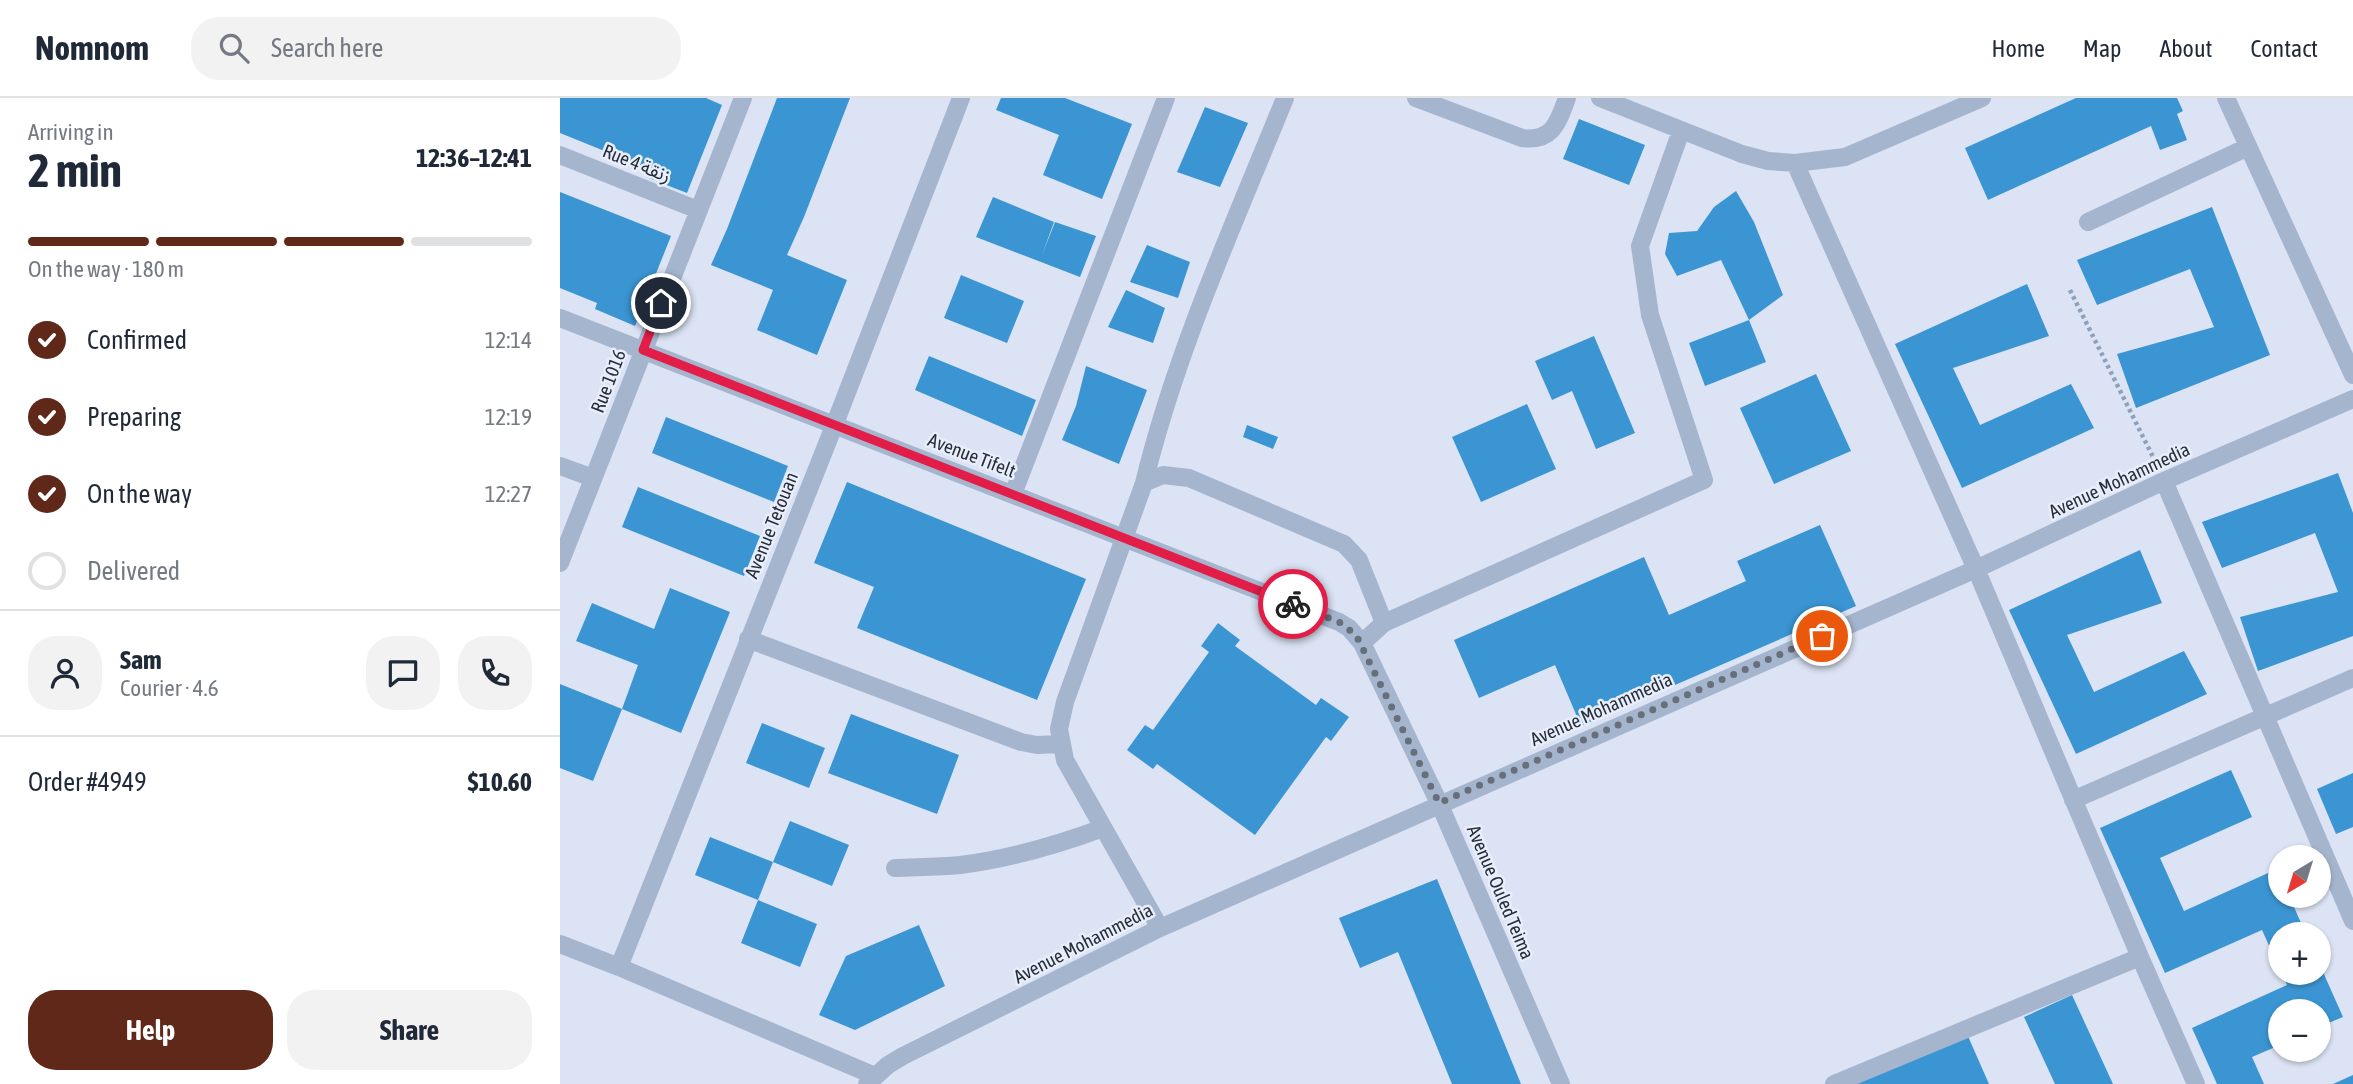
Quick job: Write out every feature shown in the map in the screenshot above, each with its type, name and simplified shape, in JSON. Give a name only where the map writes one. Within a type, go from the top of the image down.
[{"type":"street","name":"Rue 1016","points":[[560,564],[743,98]]},
{"type":"street","name":"Avenue Tetouan","points":[[619,967],[961,98]]},
{"type":"street","points":[[1013,494],[1166,98]]},
{"type":"street","points":[[1160,928],[1065,760],[1060,744],[1061,715],[1122,538],[1144,483],[1161,416],[1285,98]]},
{"type":"street","points":[[1416,98],[1522,138],[1533,139],[1543,136],[1555,127],[1567,98]]},
{"type":"street","points":[[1600,98],[1742,154],[1795,163],[1845,157],[1982,98]]},
{"type":"street","points":[[2226,98],[2353,374]]},
{"type":"street","points":[[1362,643],[1384,623],[1704,480],[1650,315],[1640,246],[1681,131]]},
{"type":"street","points":[[2088,222],[2248,147]]},
{"type":"street","name":"Rue 4 زنقة","points":[[560,155],[698,210]]},
{"type":"street","points":[[1795,163],[1976,569],[2196,1084]]},
{"type":"street","name":"Avenue Tifelt","points":[[560,318],[1339,622],[1349,628],[1362,643]]},
{"type":"street","name":"Avenue Mohammedia","points":[[871,1080],[903,1056],[1160,928],[1976,569],[2164,481],[2353,399]]},
{"type":"street","points":[[560,466],[593,478]]},
{"type":"street","points":[[1144,483],[1163,475],[1189,478],[1344,544],[1359,560],[1384,623]]},
{"type":"street","points":[[2164,481],[2353,921]]},
{"type":"street","points":[[748,639],[1021,742],[1037,745],[1060,744]]},
{"type":"street","name":"Avenue Ouled Teima","points":[[1362,643],[1439,803],[1561,1084]]},
{"type":"street","points":[[2073,800],[2353,678]]},
{"type":"street","points":[[895,868],[959,865],[999,858],[1038,849],[1102,828]]},
{"type":"street","points":[[560,944],[619,967],[871,1080]]},
{"type":"street","points":[[1834,1084],[2140,957]]},
{"type":"path","points":[[2070,290],[2164,481]]},
{"type":"building","points":[[560,98],[706,98],[722,105],[687,193],[646,177],[649,169],[560,133]]},
{"type":"building","points":[[777,98],[850,98],[787,255],[847,280],[817,355],[757,330],[773,290],[711,265]]},
{"type":"building","points":[[1001,98],[1065,98],[1132,124],[1102,199],[1043,175],[1059,135],[996,110]]},
{"type":"building","points":[[2076,98],[2177,98],[2183,111],[2177,114],[2187,140],[2160,150],[2151,126],[1988,200],[1965,148]]},
{"type":"building","points":[[1205,107],[1248,123],[1220,187],[1177,172]]},
{"type":"building","points":[[1579,119],[1645,145],[1629,185],[1563,159]]},
{"type":"building","points":[[1736,191],[1754,222],[1783,295],[1749,320],[1721,260],[1677,276],[1665,254],[1669,233],[1697,231],[1714,207]]},
{"type":"building","points":[[560,192],[671,236],[635,326],[595,309],[597,303],[560,288]]},
{"type":"building","points":[[993,197],[1054,222],[1042,255],[1055,222],[1096,236],[1080,277],[976,237]]},
{"type":"building","points":[[2212,207],[2270,355],[2136,408],[2117,354],[2214,327],[2190,269],[2097,305],[2077,260]]},
{"type":"building","points":[[1147,245],[1190,262],[1178,298],[1130,282]]},
{"type":"building","points":[[961,275],[1024,301],[1007,343],[944,318]]},
{"type":"building","points":[[2027,284],[2049,336],[1953,368],[1980,425],[2071,384],[2094,428],[1962,488],[1895,344]]},
{"type":"building","points":[[1126,290],[1165,308],[1153,343],[1108,327]]},
{"type":"building","points":[[1749,320],[1766,362],[1705,386],[1689,343]]},
{"type":"building","points":[[1594,336],[1635,433],[1596,449],[1572,391],[1552,400],[1535,361]]},
{"type":"building","points":[[929,356],[1036,400],[1022,436],[915,390]]},
{"type":"building","points":[[1086,366],[1147,390],[1119,464],[1062,440],[1076,406]]},
{"type":"building","points":[[1816,374],[1851,451],[1774,484],[1740,408]]},
{"type":"building","points":[[1527,404],[1556,469],[1481,502],[1452,437]]},
{"type":"building","points":[[666,417],[788,466],[774,502],[652,453]]},
{"type":"building","points":[[1247,425],[1278,437],[1273,449],[1243,437]]},
{"type":"building","points":[[2338,473],[2353,513],[2353,636],[2258,671],[2240,617],[2338,592],[2315,533],[2222,568],[2202,522]]},
{"type":"building","points":[[847,482],[1086,579],[1037,700],[857,628],[874,587],[814,563]]},
{"type":"building","points":[[638,487],[760,536],[744,576],[622,527]]},
{"type":"building","points":[[1820,525],[1856,606],[1581,726],[1555,665],[1479,698],[1454,640],[1644,557],[1669,615],[1746,581],[1737,561]]},
{"type":"building","points":[[2140,550],[2162,603],[2067,635],[2094,692],[2184,651],[2207,694],[2076,754],[2009,610]]},
{"type":"building","points":[[670,588],[730,612],[681,733],[622,709],[638,665],[576,641],[592,603],[654,629]]},
{"type":"building","points":[[1218,623],[1240,640],[1235,646],[1316,705],[1321,698],[1349,717],[1331,741],[1326,737],[1255,835],[1157,764],[1153,769],[1127,750],[1145,725],[1153,730],[1209,652],[1201,646]]},
{"type":"building","points":[[560,684],[622,709],[593,781],[560,768]]},
{"type":"building","points":[[851,714],[959,755],[937,814],[828,773]]},
{"type":"building","points":[[762,723],[825,748],[809,788],[746,763]]},
{"type":"building","points":[[2231,770],[2252,817],[2160,858],[2184,911],[2268,873],[2268,908],[2294,908],[2301,922],[2268,922],[2268,943],[2262,930],[2165,973],[2100,828]]},
{"type":"building","points":[[2353,773],[2353,827],[2336,834],[2317,789]]},
{"type":"building","points":[[790,821],[849,845],[832,886],[773,862]]},
{"type":"building","points":[[710,837],[773,862],[758,900],[695,875]]},
{"type":"building","points":[[1437,879],[1521,1084],[1452,1084],[1398,952],[1360,968],[1339,918]]},
{"type":"building","points":[[758,900],[817,924],[800,967],[741,943]]},
{"type":"building","points":[[919,925],[945,986],[855,1030],[819,1015],[846,956]]},
{"type":"building","points":[[2287,985],[2329,985],[2343,1017],[2331,1022],[2331,999],[2268,999],[2268,1050],[2252,1057],[2264,1084],[2217,1084],[2192,1028]]},
{"type":"building","points":[[2072,995],[2113,1084],[2055,1084],[2024,1017]]},
{"type":"building","points":[[1967,1034],[1989,1084],[1852,1084]]},
{"type":"building","points":[[2353,1075],[2353,1084],[2333,1084]]},
{"type":"way so far","points":[[1293,604],[1339,622],[1349,628],[1362,643],[1439,803],[1822,636]]},
{"type":"route","points":[[661,303],[643,350],[1293,604]]}]
